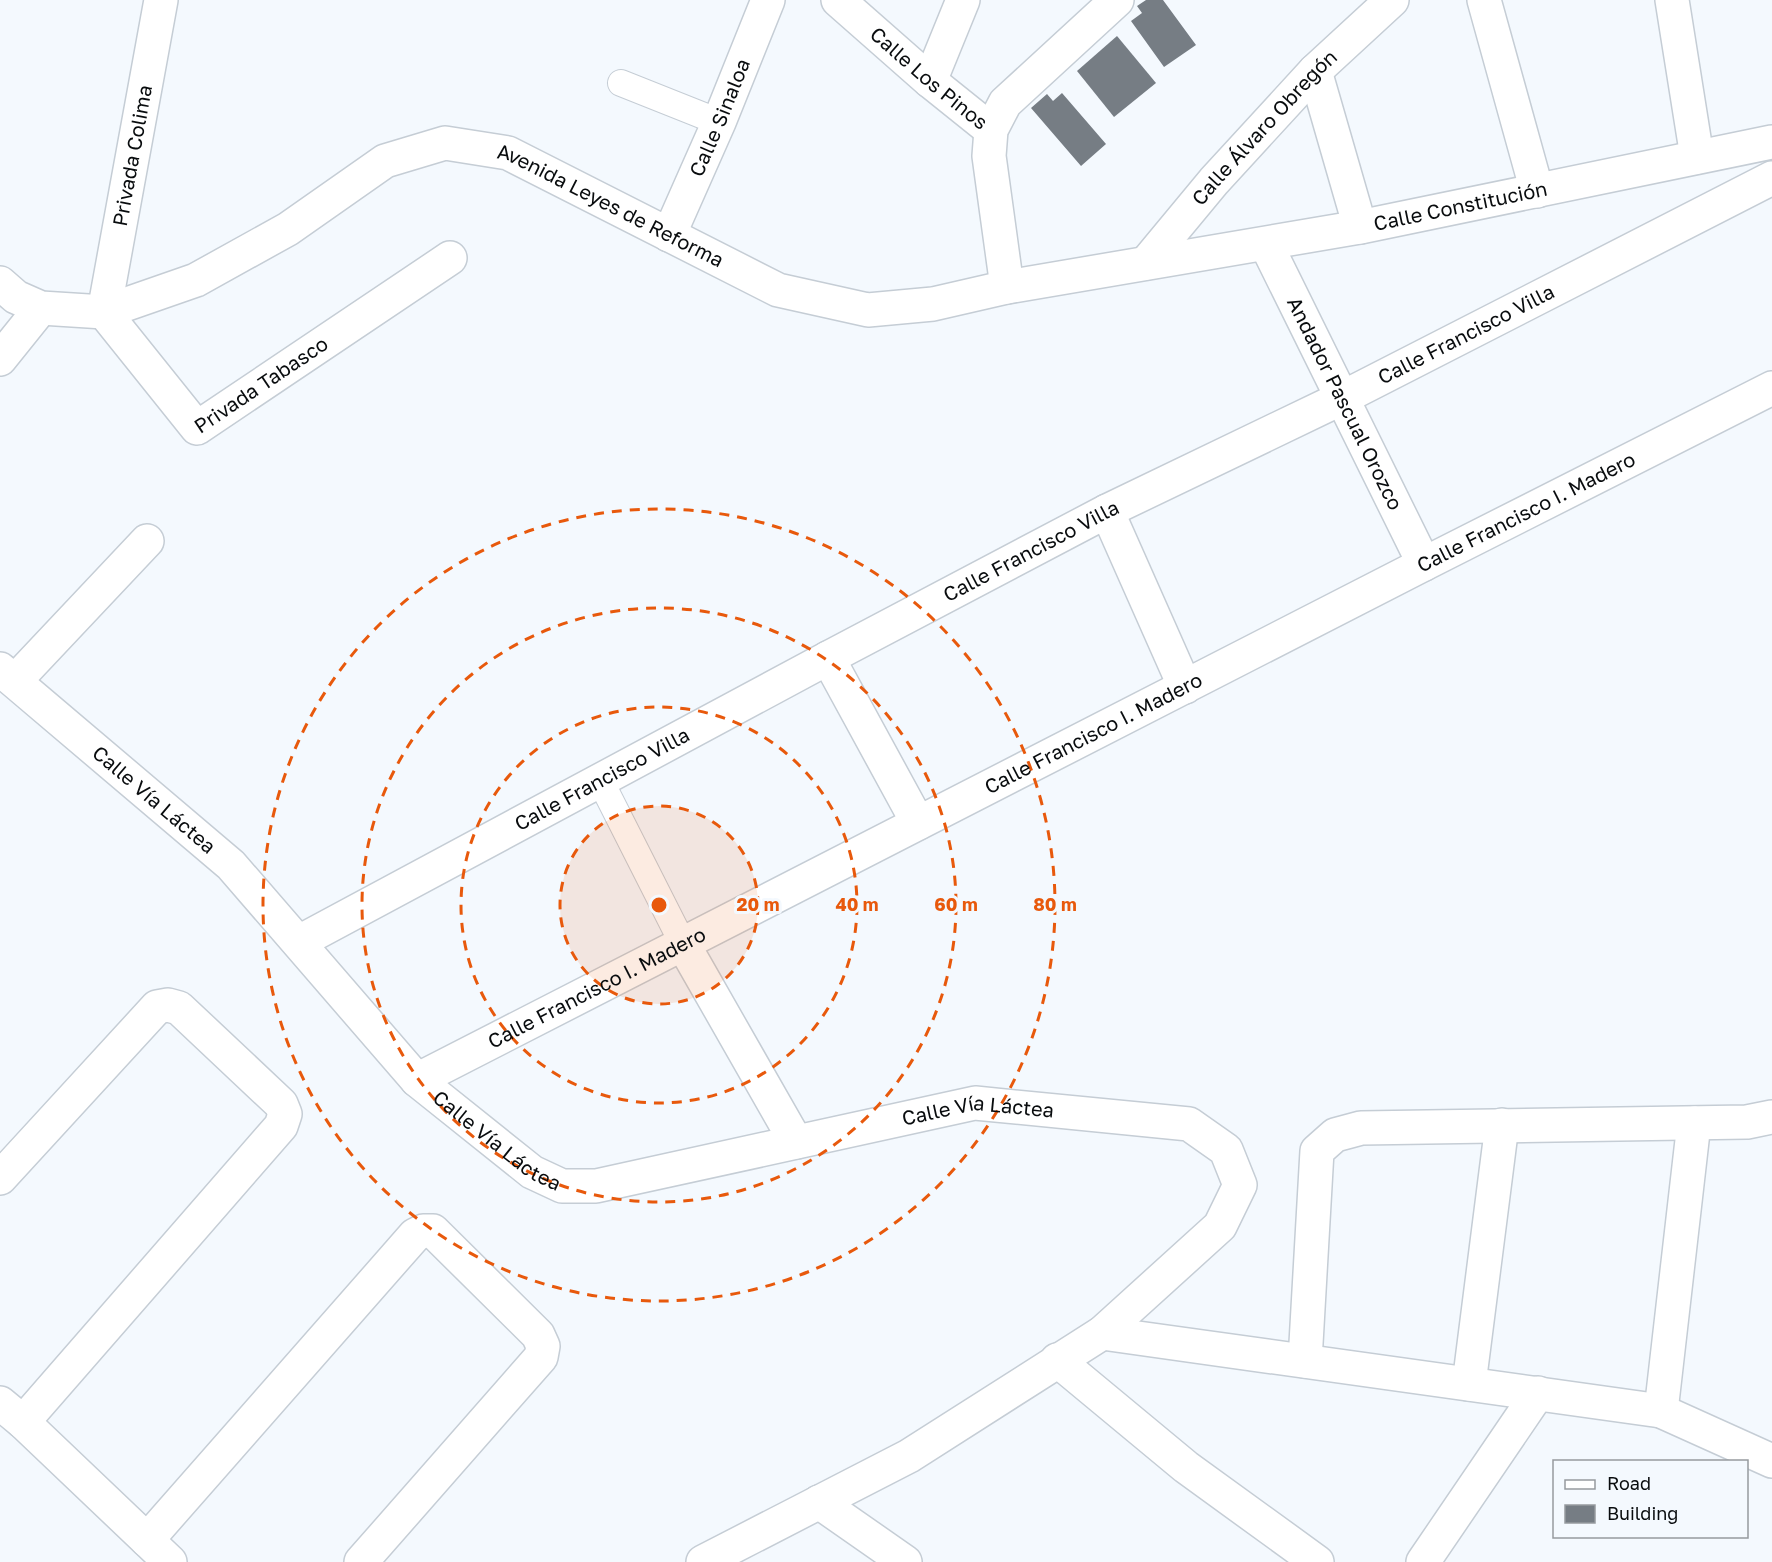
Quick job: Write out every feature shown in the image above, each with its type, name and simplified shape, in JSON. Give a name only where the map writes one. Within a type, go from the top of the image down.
[{"type":"street","name":"Privada Colima","points":[[104,312],[161,0]]},
{"type":"street","name":"Calle Sinaloa","points":[[669,235],[720,122],[768,0]]},
{"type":"street","name":"Calle Los Pinos","points":[[838,0],[930,81],[991,130],[1005,103],[1118,0]]},
{"type":"street","points":[[930,81],[963,0]]},
{"type":"street","name":"Calle Álvaro Obregón","points":[[1146,263],[1214,181],[1315,71],[1392,0]]},
{"type":"street","points":[[1484,0],[1537,191]]},
{"type":"street","points":[[1672,0],[1697,157]]},
{"type":"street","points":[[1315,71],[1360,227]]},
{"type":"street","points":[[621,83],[720,122]]},
{"type":"street","points":[[991,130],[989,156],[1007,287]]},
{"type":"street","name":"Calle Constitución","points":[[1146,263],[1360,227],[1772,142]]},
{"type":"street","name":"Avenida Leyes de Reforma","points":[[104,312],[196,280],[288,229],[385,161],[445,143],[508,153],[778,290],[868,310],[933,304],[1007,287],[1146,263]]},
{"type":"street","name":"Calle Francisco Villa","points":[[299,942],[1107,511],[1342,398],[1772,178]]},
{"type":"street","name":"Andador Pascual Orozco","points":[[1266,244],[1424,564]]},
{"type":"street","name":"Privada Tabasco","points":[[104,312],[197,428],[450,258]]},
{"type":"street","points":[[0,283],[16,297],[41,308],[104,312]]},
{"type":"street","points":[[0,359],[41,308]]},
{"type":"street","name":"Calle Francisco I. Madero","points":[[417,1080],[1772,388]]},
{"type":"street","points":[[1107,511],[1185,687]]},
{"type":"street","points":[[7,675],[147,541]]},
{"type":"street","points":[[828,658],[918,824]]},
{"type":"street","name":"Calle Vía Láctea","points":[[7,675],[231,866],[417,1080],[532,1172],[562,1185],[596,1186],[975,1103],[1189,1124],[1226,1150],[1240,1185],[1220,1226],[1102,1333]]},
{"type":"street","points":[[600,780],[683,944],[796,1142]]},
{"type":"street","points":[[0,1178],[158,1007],[168,1005],[179,1008],[281,1104],[285,1114],[281,1126],[12,1412],[158,1551],[416,1235],[423,1231],[433,1231],[538,1335],[543,1346],[541,1357],[361,1562]]},
{"type":"street","points":[[1305,1361],[1317,1151],[1335,1135],[1361,1128],[1747,1122],[1772,1117]]},
{"type":"street","points":[[1661,1411],[1694,1123]]},
{"type":"street","points":[[1469,1384],[1502,1125]]},
{"type":"street","points":[[703,1562],[909,1456],[1102,1333],[1661,1411],[1772,1461]]},
{"type":"street","points":[[1057,1360],[1185,1467],[1317,1562]]},
{"type":"street","points":[[1423,1562],[1538,1393]]},
{"type":"street","points":[[819,1502],[905,1562]]},
{"type":"building","points":[[1146,0],[1163,0],[1196,45],[1164,67],[1131,21],[1142,13],[1137,6]]},
{"type":"building","points":[[1117,36],[1156,83],[1114,117],[1077,71]]},
{"type":"building","points":[[1062,93],[1106,144],[1081,166],[1031,108],[1047,94],[1053,101]]}]
